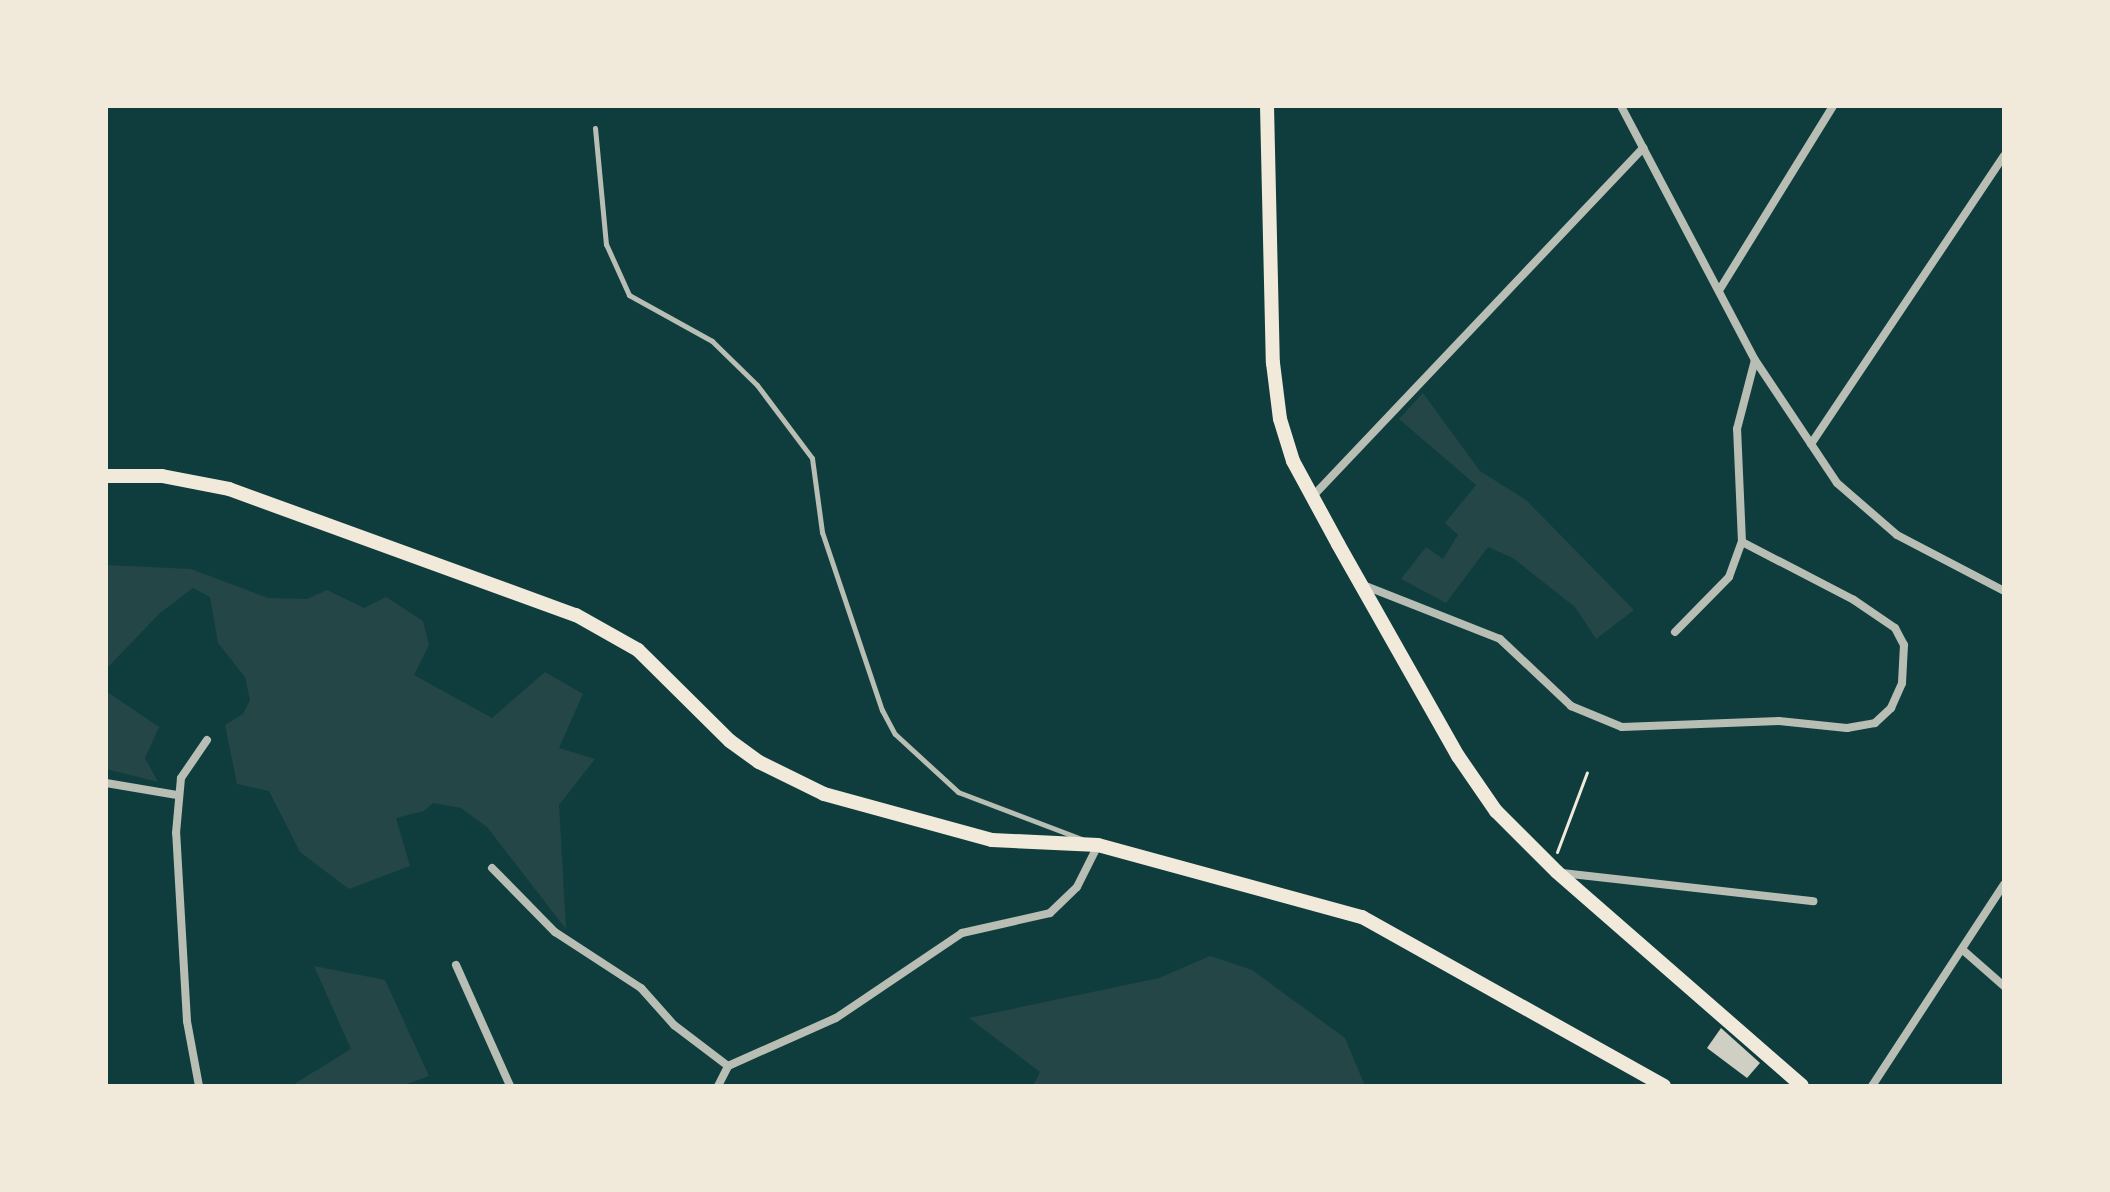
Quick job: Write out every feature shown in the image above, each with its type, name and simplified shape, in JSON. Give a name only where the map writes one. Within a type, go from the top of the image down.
[{"type":"main road","points":[[1267,106],[1273,363],[1284,433],[1313,496],[1458,756],[1496,811],[1555,870],[1802,1086]]},
{"type":"main road","points":[[106,476],[162,476],[229,489],[576,615],[638,650],[759,762],[824,794],[992,840],[1098,845],[1362,917],[1664,1086]]},
{"type":"street","points":[[1621,106],[1755,360],[1837,483],[1876,522],[2004,591]]},
{"type":"street","points":[[1720,289],[1833,106]]},
{"type":"street","points":[[1313,496],[1643,148]]},
{"type":"street","points":[[1811,444],[2004,156]]},
{"type":"street","points":[[1675,632],[1729,577],[1742,542],[1737,429],[1755,360]]},
{"type":"street","points":[[1362,585],[1500,639],[1571,706],[1622,727],[1779,721],[1847,728],[1875,723],[1891,708],[1902,683],[1904,645],[1895,628],[1854,600],[1742,542]]},
{"type":"street","points":[[199,1086],[187,1021],[177,795],[181,778],[207,740]]},
{"type":"street","points":[[106,783],[177,795]]},
{"type":"street","points":[[718,1086],[728,1066],[836,1018],[962,933],[1050,913],[1072,894],[1098,845]]},
{"type":"street","points":[[492,868],[555,932],[641,988],[674,1025],[728,1066]]},
{"type":"street","points":[[1555,870],[1813,901]]},
{"type":"street","points":[[1872,1086],[1964,951],[2004,884]]},
{"type":"street","points":[[1964,951],[2004,986]]},
{"type":"street","points":[[456,965],[510,1086]]},
{"type":"lane","points":[[595,128],[606,244],[629,295],[712,341],[757,385],[812,458],[822,532],[882,710],[895,734],[958,792],[1098,845]]},
{"type":"path","points":[[1555,870],[1587,772]]},
{"type":"shaded area","points":[[1423,393],[1480,471],[1526,500],[1634,610],[1596,639],[1575,607],[1513,558],[1488,547],[1446,603],[1401,579],[1426,547],[1443,559],[1458,535],[1445,523],[1476,485],[1399,419]]},
{"type":"shaded area","points":[[106,565],[191,569],[268,598],[307,599],[327,590],[364,608],[386,597],[423,621],[429,645],[414,675],[492,718],[545,672],[583,694],[559,748],[595,759],[559,805],[566,929],[487,827],[461,808],[433,803],[424,811],[396,818],[410,866],[349,889],[300,852],[269,791],[237,784],[225,725],[243,714],[250,700],[245,677],[218,643],[210,597],[193,588],[160,613],[107,668],[106,690]]},
{"type":"shaded area","points":[[106,691],[159,727],[145,758],[158,782],[106,769]]},
{"type":"shaded area","points":[[1210,956],[1252,970],[1345,1038],[1365,1086],[1033,1086],[1040,1072],[969,1018],[1159,978]]},
{"type":"shaded area","points":[[314,966],[385,980],[429,1076],[402,1086],[291,1086],[351,1049]]},
{"type":"building","points":[[1721,1028],[1760,1063],[1747,1078],[1707,1048]]}]
